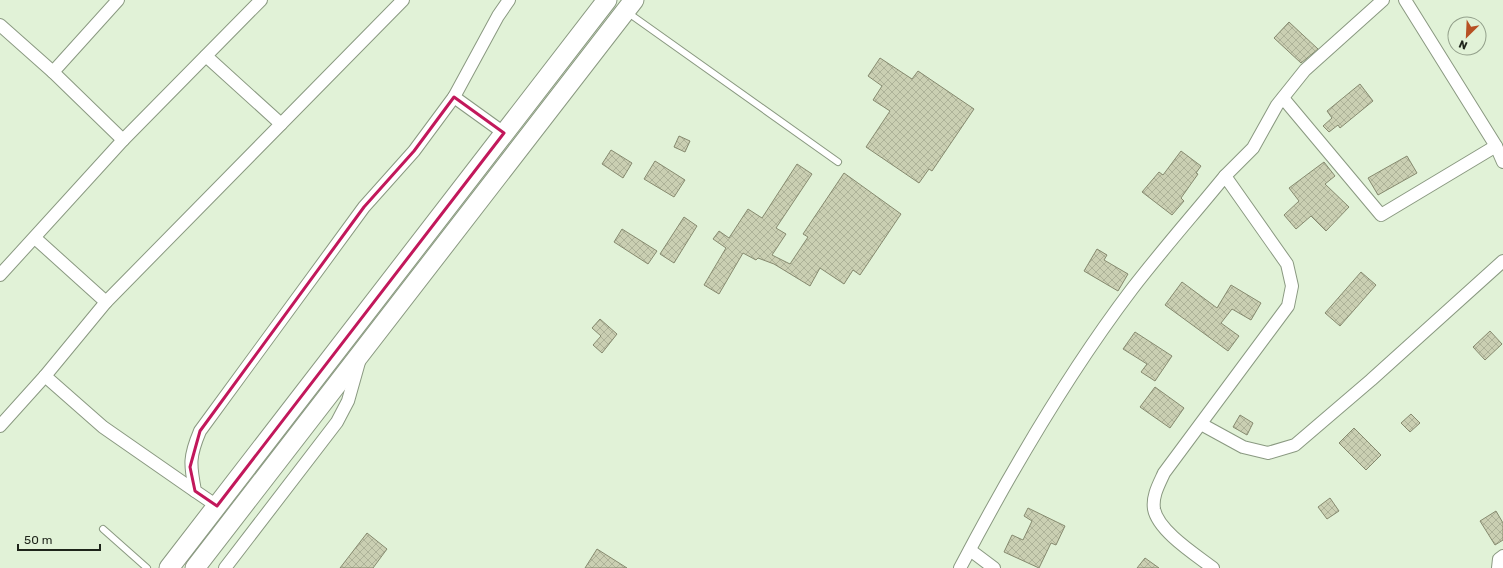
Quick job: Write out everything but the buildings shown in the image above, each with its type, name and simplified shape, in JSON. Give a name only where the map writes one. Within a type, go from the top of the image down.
[{"type":"main road","points":[[169,568],[607,0]]},
{"type":"main road","points":[[195,568],[630,5]]},
{"type":"street","points":[[53,72],[118,0]]},
{"type":"street","points":[[0,275],[123,140],[261,0]]},
{"type":"street","points":[[0,426],[45,376],[106,302],[403,0]]},
{"type":"street","points":[[195,491],[190,466],[192,450],[200,431],[364,207],[414,151],[454,97],[498,16],[509,0]]},
{"type":"street","points":[[960,568],[997,499],[1058,396],[1132,289],[1225,176],[1253,148],[1283,98],[1305,70],[1383,0]]},
{"type":"street","points":[[1405,0],[1496,146],[1503,162]]},
{"type":"street","points":[[0,25],[53,72],[123,140]]},
{"type":"street","points":[[206,56],[281,124]]},
{"type":"street","points":[[454,97],[504,133]]},
{"type":"street","points":[[1283,98],[1381,215],[1496,146]]},
{"type":"street","points":[[1213,568],[1162,526],[1154,510],[1155,493],[1164,473],[1288,306],[1292,286],[1287,264],[1225,176]]},
{"type":"street","points":[[34,238],[106,302]]},
{"type":"street","points":[[1201,424],[1243,448],[1268,453],[1295,445],[1371,380],[1503,261]]},
{"type":"street","points":[[225,568],[337,422],[348,400],[361,353]]},
{"type":"street","points":[[45,376],[103,427],[217,506]]},
{"type":"street","points":[[970,550],[994,568]]},
{"type":"street","points":[[1498,568],[1499,560],[1503,556]]},
{"type":"lane","points":[[630,5],[838,162]]},
{"type":"lane","points":[[103,529],[147,568]]},
{"type":"highlighted area","points":[[454,97],[504,133],[217,506],[195,491],[190,467],[200,431],[364,207],[414,151]]}]
